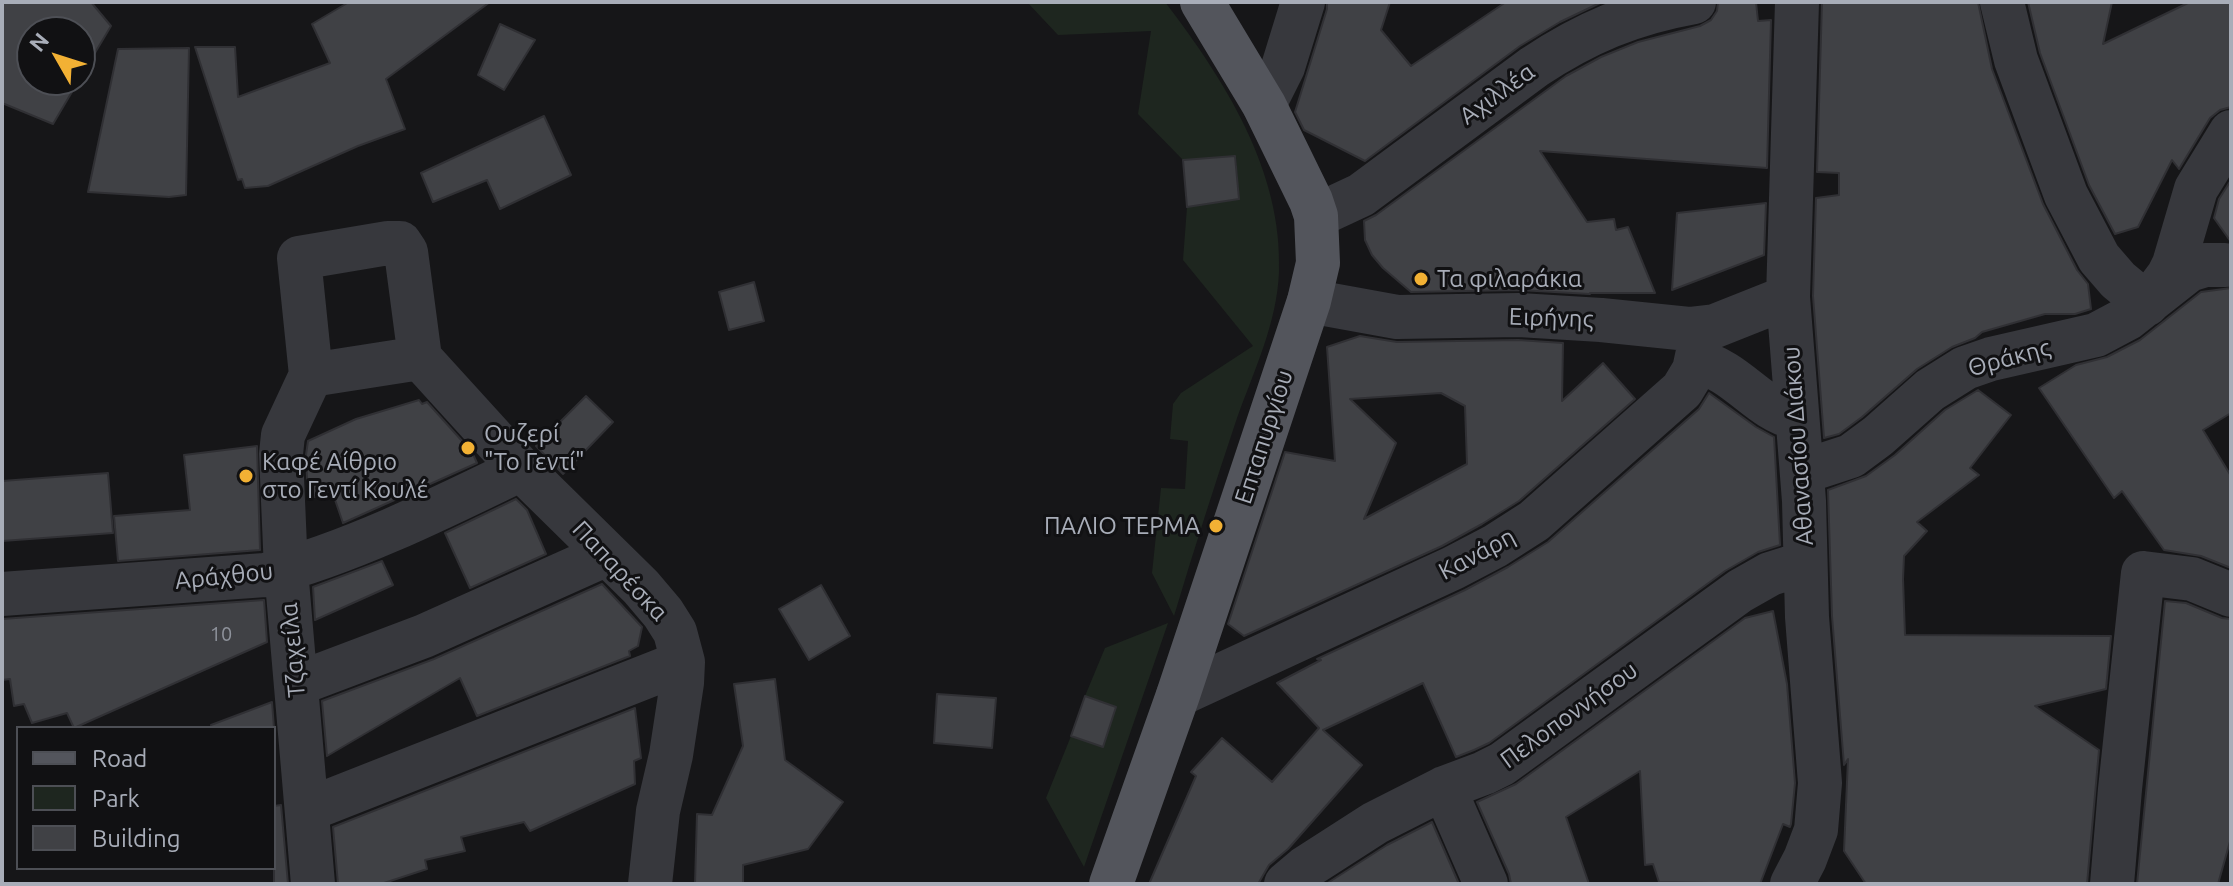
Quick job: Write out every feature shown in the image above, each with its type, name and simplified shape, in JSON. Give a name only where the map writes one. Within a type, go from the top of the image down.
[{"type":"main road","name":"Επταπυργίου","points":[[1111,884],[1178,695],[1309,301],[1318,263],[1316,216],[1304,184],[1264,105],[1202,2]]},
{"type":"street","points":[[1264,105],[1283,67],[1303,2]]},
{"type":"street","name":"Αχιλλέα","points":[[1316,216],[1361,195],[1563,48],[1639,14],[1694,2]]},
{"type":"street","name":"Αθανασίου Διάκου","points":[[1792,884],[1812,843],[1820,783],[1802,472],[1788,297],[1797,2]]},
{"type":"street","points":[[2002,2],[2016,60],[2066,195],[2099,258],[2118,280],[2147,304],[2174,264],[2196,189],[2231,132]]},
{"type":"street","points":[[400,243],[406,252],[420,358],[311,375],[299,258],[400,243]]},
{"type":"street","name":"Θράκης","points":[[1802,472],[1851,456],[1930,390],[1965,368],[2096,335],[2128,318],[2189,270],[2205,265],[2225,265]]},
{"type":"street","name":"Ειρήνης","points":[[1309,301],[1397,317],[1519,315],[1601,320],[1673,328],[1700,344],[1728,321],[1788,297]]},
{"type":"street","points":[[1700,344],[1724,371],[1777,411],[1796,418]]},
{"type":"street","name":"Κανάρη","points":[[1178,695],[1453,568],[1515,534],[1671,402],[1689,379],[1700,344]]},
{"type":"street","name":"Παπαρέσκα","points":[[420,358],[521,469],[641,587],[675,632],[683,662],[677,721],[658,811],[650,884]]},
{"type":"street","name":"Τζαχείλα","points":[[311,375],[281,444],[286,570],[313,884]]},
{"type":"street","name":"Αράχθου","points":[[2,594],[255,577],[286,570],[387,531],[521,469]]},
{"type":"street","points":[[297,684],[424,636],[607,554]]},
{"type":"street","name":"Πελοποννήσου","points":[[1286,884],[1365,829],[1444,788],[1493,770],[1740,591],[1770,574],[1805,563]]},
{"type":"street","points":[[2112,884],[2143,573],[2192,579],[2231,595]]},
{"type":"street","points":[[307,810],[683,662]]},
{"type":"street","points":[[1444,788],[1486,884]]},
{"type":"green space","points":[[1027,2],[1165,2],[1208,62],[1246,128],[1271,198],[1278,235],[1279,272],[1274,310],[1174,616],[1152,573],[1161,488],[1185,489],[1188,441],[1170,439],[1173,404],[1181,393],[1253,346],[1183,260],[1187,207],[1239,199],[1236,157],[1183,160],[1138,114],[1151,31],[1058,35]]},
{"type":"green space","points":[[1168,623],[1084,867],[1046,798],[1071,736],[1103,747],[1116,707],[1085,696],[1105,648]]},
{"type":"building","points":[[2,2],[91,2],[111,26],[96,51],[96,16],[16,16],[16,96],[70,96],[53,124],[2,103]]},
{"type":"building","points":[[349,2],[490,2],[386,79],[405,129],[268,186],[245,188],[242,179],[238,180],[195,47],[235,47],[238,97],[330,63],[312,24]]},
{"type":"building","points":[[1327,2],[1390,2],[1381,30],[1411,66],[1506,2],[1602,2],[1520,46],[1365,161],[1304,130],[1295,112]]},
{"type":"building","points":[[1718,2],[1756,2],[1758,21],[1771,20],[1767,168],[1540,151],[1587,222],[1614,219],[1616,230],[1628,227],[1655,293],[1590,294],[1519,290],[1411,292],[1372,255],[1365,240],[1364,221],[1566,76],[1638,42],[1700,26],[1711,20]]},
{"type":"building","points":[[1822,2],[1978,2],[1992,69],[2043,204],[2077,270],[2088,284],[2091,309],[2075,314],[2045,314],[1982,332],[1917,369],[1862,417],[1839,434],[1824,438],[1813,296],[1816,198],[1839,195],[1839,173],[1817,172]]},
{"type":"building","points":[[2028,2],[2112,2],[2103,44],[2190,2],[2231,2],[2231,107],[2220,110],[2210,118],[2179,169],[2172,160],[2138,227],[2115,234],[2089,185],[2040,53]]},
{"type":"building","points":[[500,24],[535,40],[504,90],[478,75]]},
{"type":"building","points":[[189,48],[186,195],[169,197],[88,192],[118,49]]},
{"type":"building","points":[[544,116],[571,175],[500,209],[487,180],[433,202],[421,173]]},
{"type":"building","points":[[1235,156],[1239,199],[1187,207],[1183,160]]},
{"type":"building","points":[[2231,180],[2231,242],[2214,218],[2219,199]]},
{"type":"building","points":[[1766,203],[1764,255],[1672,290],[1677,213]]},
{"type":"building","points":[[754,282],[764,321],[729,330],[719,292]]},
{"type":"building","points":[[2231,288],[2231,413],[2203,430],[2231,476],[2231,568],[2201,556],[2164,550],[2122,491],[2114,498],[2039,388],[2076,365],[2107,357],[2140,340],[2201,292]]},
{"type":"building","points":[[1360,336],[1397,342],[1518,340],[1563,343],[1562,401],[1603,363],[1635,399],[1519,501],[1482,524],[1442,546],[1244,636],[1228,624],[1285,452],[1335,461],[1327,347]],"holes":[[[1441,393],[1465,406],[1467,464],[1364,519],[1396,443],[1350,399]]]},
{"type":"building","points":[[1978,390],[2011,415],[1970,468],[1979,475],[1917,522],[1927,531],[1904,556],[1905,635],[2111,636],[2106,689],[2035,706],[2099,750],[2087,884],[1866,884],[1844,851],[1848,759],[1844,765],[1832,616],[1828,490],[1866,476],[1895,455],[1945,410]]},
{"type":"building","points":[[1709,393],[1774,437],[1780,545],[1758,552],[1725,571],[1489,743],[1474,750],[1456,757],[1423,683],[1323,730],[1362,765],[1288,849],[1269,865],[1258,884],[1149,884],[1196,776],[1191,772],[1222,738],[1272,782],[1319,728],[1277,683],[1321,660],[1317,659],[1465,590],[1548,542],[1699,409]]},
{"type":"building","points":[[586,396],[613,422],[563,474],[536,446]]},
{"type":"building","points":[[419,400],[422,404],[427,402],[472,452],[477,463],[343,523],[332,491],[308,499],[308,441],[356,419]]},
{"type":"building","points":[[257,446],[260,550],[118,561],[114,516],[190,510],[184,455]]},
{"type":"building","points":[[108,473],[113,533],[2,541],[2,481]]},
{"type":"building","points":[[516,499],[527,510],[546,554],[470,588],[445,533]]},
{"type":"building","points":[[382,561],[393,585],[315,620],[313,587]]},
{"type":"building","points":[[602,584],[642,627],[638,646],[629,651],[630,656],[477,716],[460,678],[327,756],[322,701],[434,659]]},
{"type":"building","points":[[821,585],[850,636],[809,660],[779,609]]},
{"type":"building","points":[[264,600],[267,642],[78,726],[73,726],[67,713],[32,723],[24,704],[14,706],[10,679],[2,680],[2,619]]},
{"type":"building","points":[[2165,601],[2186,603],[2231,619],[2231,838],[2218,884],[2137,884]]},
{"type":"building","points":[[1773,611],[1787,684],[1795,783],[1790,827],[1783,824],[1760,884],[1659,882],[1653,864],[1645,865],[1640,771],[1566,817],[1589,884],[1511,884],[1477,802],[1516,784],[1745,618]]},
{"type":"building","points":[[775,679],[785,760],[843,802],[808,849],[743,865],[743,884],[695,884],[697,814],[712,815],[743,746],[734,684]]},
{"type":"building","points":[[937,694],[996,698],[992,748],[934,743]]},
{"type":"building","points":[[1085,696],[1116,707],[1103,747],[1071,736]]},
{"type":"building","points":[[272,702],[274,726],[211,725]]},
{"type":"building","points":[[635,708],[641,758],[634,761],[635,784],[530,831],[524,822],[461,837],[465,851],[425,860],[427,869],[381,884],[338,884],[333,827]]},
{"type":"building","points":[[281,805],[288,884],[274,884],[276,806]]},
{"type":"building","points":[[1432,822],[1459,884],[1326,884],[1387,845]]},
{"type":"place","name":"Τα φιλαράκια","points":[[1421,279]]},
{"type":"place","name":"Ουζερί \"Το Γεντί\"","points":[[468,448]]},
{"type":"place","name":"Καφέ Αίθριο στο Γεντί Κουλέ","points":[[246,476]]},
{"type":"place","name":"ΠΑΛΙΟ ΤΕΡΜΑ","points":[[1216,526]]}]
